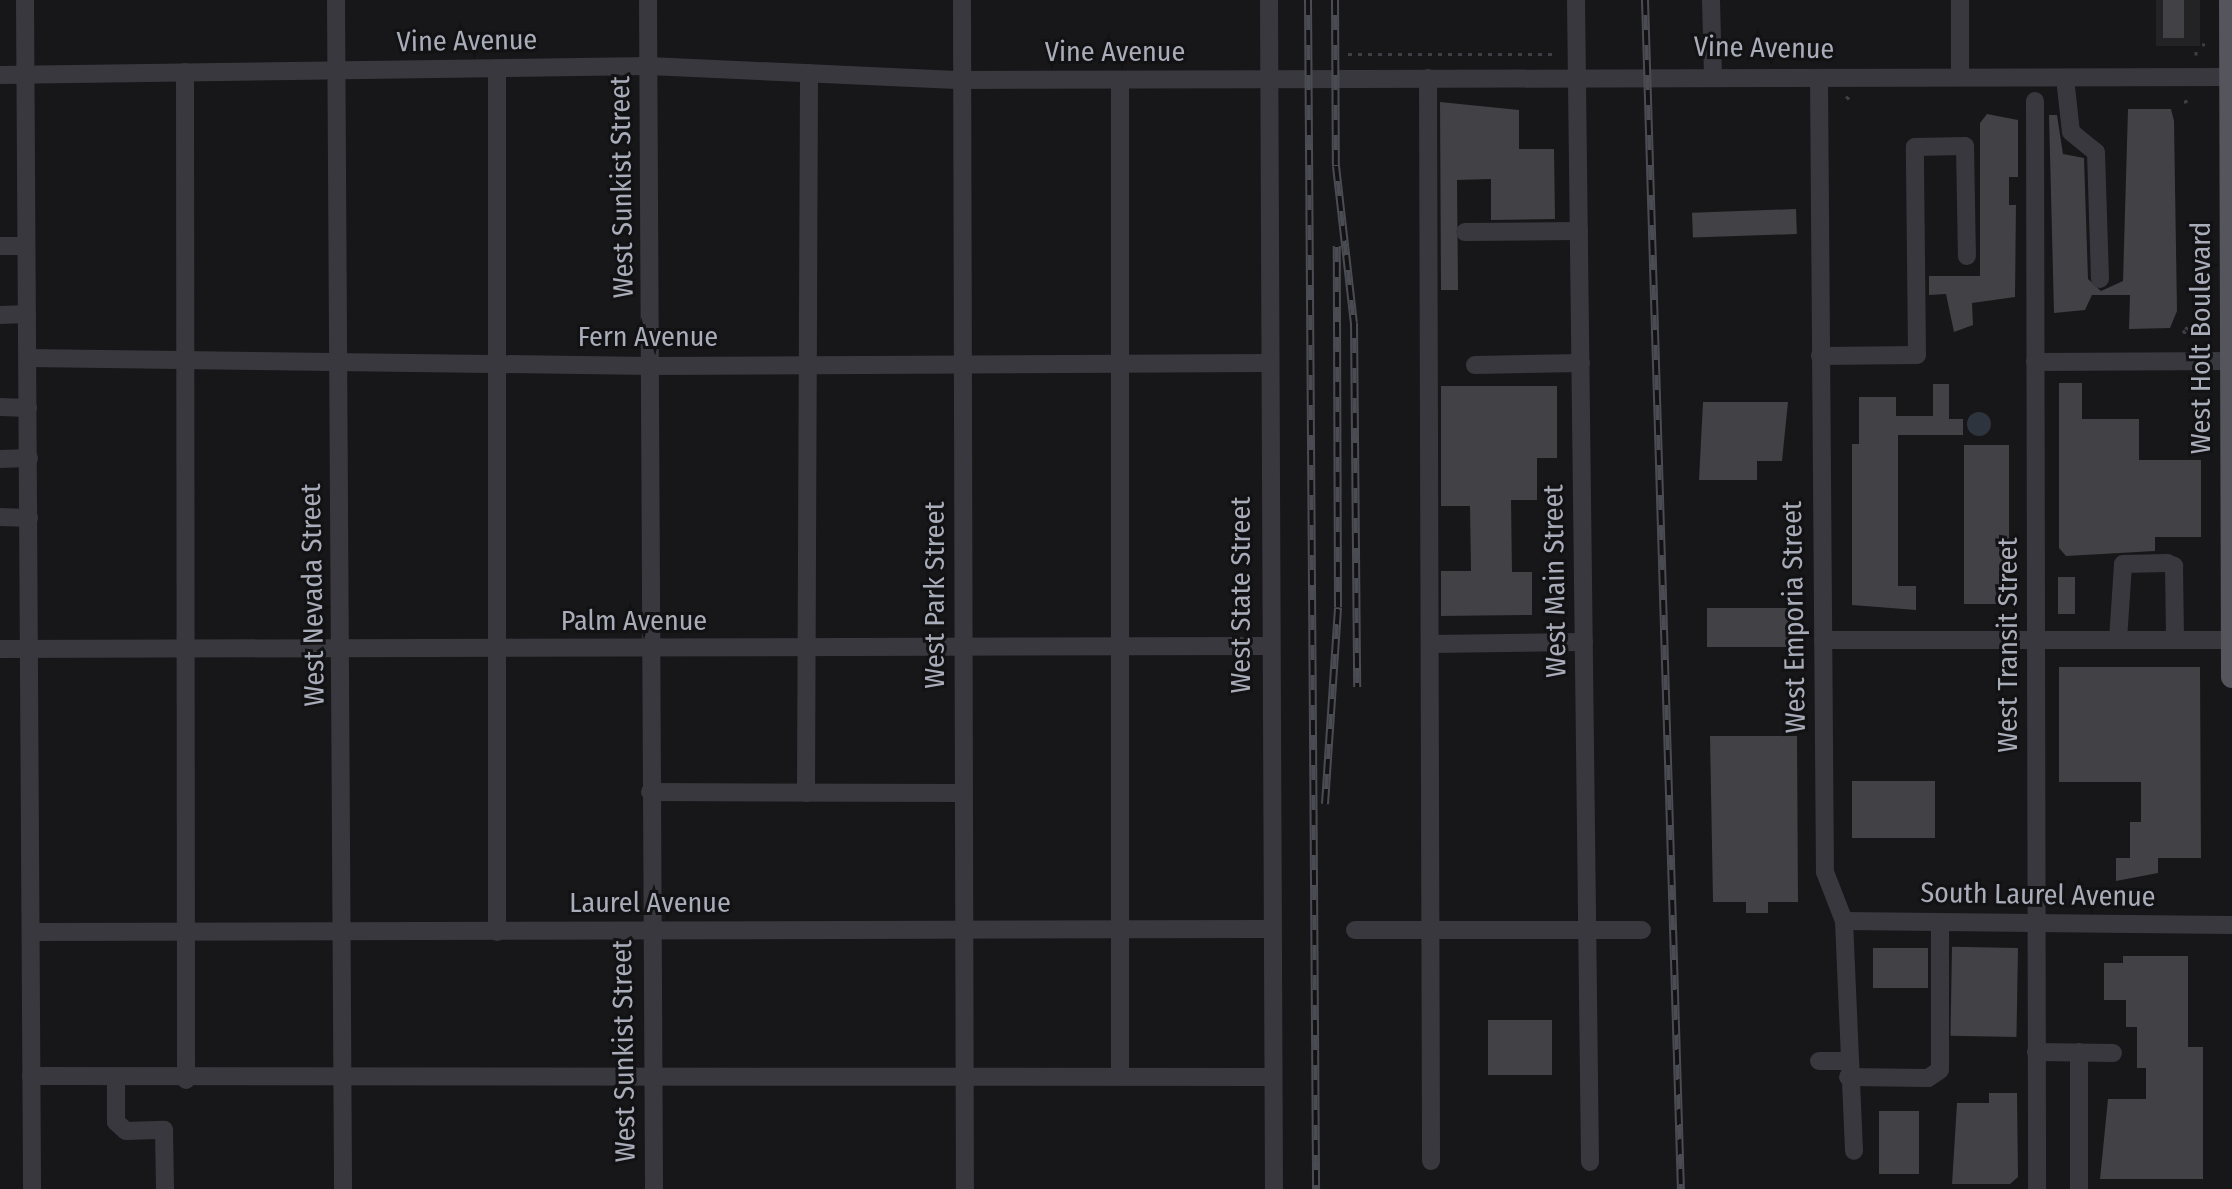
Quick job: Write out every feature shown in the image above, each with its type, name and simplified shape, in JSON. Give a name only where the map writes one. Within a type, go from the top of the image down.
[{"type":"main road","name":"West Holt Boulevard","points":[[2230,0],[2232,677]]},
{"type":"street","points":[[25,0],[32,1189]]},
{"type":"street","name":"West Nevada Street","points":[[336,0],[335,362],[343,651],[343,1189]]},
{"type":"street","name":"West Sunkist Street","points":[[648,0],[652,366],[650,930],[654,1189]]},
{"type":"street","name":"West Park Street","points":[[962,0],[965,1189]]},
{"type":"street","name":"West State Street","points":[[1269,0],[1270,929],[1274,1189]]},
{"type":"street","name":"West Main Street","points":[[1576,0],[1590,1162]]},
{"type":"street","points":[[1711,0],[1713,74]]},
{"type":"street","points":[[1960,0],[1960,77]]},
{"type":"street","name":"Vine Avenue","points":[[0,75],[649,66],[962,80],[1713,74],[1819,78],[2231,78]]},
{"type":"street","points":[[497,68],[497,932]]},
{"type":"street","points":[[185,72],[186,1080]]},
{"type":"street","points":[[806,793],[809,73]]},
{"type":"street","points":[[1428,78],[1431,1161]]},
{"type":"street","name":"West Emporia Street","points":[[1819,78],[1825,872],[1844,921],[1848,1069],[1854,1151]]},
{"type":"street","points":[[2065,78],[2071,132],[2096,152],[2100,279]]},
{"type":"street","points":[[1120,80],[1120,1074]]},
{"type":"street","name":"West Transit Street","points":[[2035,101],[2037,1189]]},
{"type":"street","points":[[1820,356],[1917,355],[1915,147],[1965,146],[1967,256]]},
{"type":"street","points":[[1465,232],[1579,231]]},
{"type":"street","points":[[0,246],[26,246]]},
{"type":"street","points":[[0,315],[27,314]]},
{"type":"street","name":"Fern Avenue","points":[[28,358],[652,366],[961,362],[1268,363]]},
{"type":"street","points":[[2035,362],[2232,361]]},
{"type":"street","points":[[1475,365],[1581,363]]},
{"type":"street","points":[[0,407],[28,408]]},
{"type":"street","points":[[0,459],[29,458]]},
{"type":"street","points":[[0,517],[29,518]]},
{"type":"street","points":[[2118,640],[2123,564],[2167,563],[2174,566],[2175,640]]},
{"type":"street","points":[[1823,640],[2232,640]]},
{"type":"street","points":[[1430,644],[1584,642]]},
{"type":"street","name":"Palm Avenue","points":[[0,649],[343,651],[1269,646]]},
{"type":"street","points":[[650,792],[962,793]]},
{"type":"street","name":"South Laurel Avenue","points":[[1844,921],[2232,925]]},
{"type":"street","points":[[1819,1061],[1848,1069],[1928,1078],[1940,1070],[1940,923]]},
{"type":"street","name":"Laurel Avenue","points":[[31,932],[341,934],[1270,929]]},
{"type":"street","points":[[1355,930],[1642,930]]},
{"type":"street","points":[[2036,1052],[2113,1053]]},
{"type":"street","points":[[2079,1052],[2079,1189]]},
{"type":"street","points":[[31,1076],[186,1080],[964,1071],[1272,1077]]},
{"type":"street","points":[[116,1077],[116,1122],[126,1131],[164,1130],[165,1189]]},
{"type":"path","points":[[2196,49],[2196,55]]},
{"type":"path","points":[[1348,54],[1558,54]]},
{"type":"path","points":[[1844,93],[1852,102]]},
{"type":"path","points":[[2184,102],[2191,99]]},
{"type":"path","points":[[2188,337],[2184,329],[2192,331]]},
{"type":"shaded area","points":[[2156,0],[2200,0],[2200,46],[2156,46]]},
{"type":"shaded area","points":[[1979,412],[1988,415],[1991,424],[1988,433],[1979,436],[1970,433],[1967,424],[1970,415]]},
{"type":"building","points":[[2163,0],[2184,0],[2184,38],[2163,38]]},
{"type":"building","points":[[1440,102],[1519,110],[1519,149],[1554,149],[1555,219],[1491,220],[1491,179],[1457,180],[1458,290],[1441,290]]},
{"type":"building","points":[[2128,109],[2171,109],[2174,121],[2177,311],[2170,328],[2129,329],[2130,295],[2092,295],[2085,310],[2054,313],[2049,115],[2057,115],[2063,154],[2084,158],[2088,279],[2101,291],[2123,281]]},
{"type":"building","points":[[1987,114],[2018,120],[2018,177],[2009,177],[2009,205],[2016,205],[2015,297],[1972,303],[1973,325],[1954,332],[1946,294],[1929,295],[1929,276],[1980,276],[1980,123]]},
{"type":"building","points":[[1796,209],[1797,234],[1693,238],[1692,213]]},
{"type":"building","points":[[2059,383],[2082,383],[2082,419],[2139,419],[2139,460],[2201,460],[2201,537],[2155,537],[2155,551],[2066,556],[2059,548]]},
{"type":"building","points":[[1933,384],[1949,384],[1949,419],[1963,419],[1963,435],[1898,435],[1898,586],[1916,586],[1916,610],[1852,605],[1852,444],[1859,444],[1859,397],[1896,397],[1896,416],[1933,416]]},
{"type":"building","points":[[1441,386],[1557,386],[1557,458],[1537,458],[1537,500],[1511,500],[1512,572],[1532,572],[1532,615],[1441,616],[1441,571],[1471,571],[1470,506],[1441,506]]},
{"type":"building","points":[[1703,402],[1788,402],[1782,461],[1757,461],[1757,480],[1699,480]]},
{"type":"building","points":[[1964,445],[2009,445],[2009,604],[1964,604]]},
{"type":"building","points":[[2058,577],[2075,577],[2075,614],[2058,614]]},
{"type":"building","points":[[1707,608],[1795,608],[1795,647],[1707,647]]},
{"type":"building","points":[[2059,667],[2200,667],[2201,858],[2158,858],[2158,873],[2116,881],[2116,858],[2130,858],[2130,822],[2141,822],[2141,782],[2059,782]]},
{"type":"building","points":[[1710,736],[1797,736],[1798,902],[1768,902],[1768,913],[1746,913],[1746,902],[1713,902]]},
{"type":"building","points":[[1852,781],[1935,781],[1935,838],[1852,838]]},
{"type":"building","points":[[1952,947],[2018,948],[2016,1037],[1950,1036]]},
{"type":"building","points":[[1873,948],[1928,948],[1928,988],[1873,988]]},
{"type":"building","points":[[2123,956],[2188,956],[2188,1047],[2203,1047],[2203,1179],[2100,1179],[2108,1099],[2146,1099],[2146,1068],[2137,1068],[2137,1027],[2126,1027],[2126,1000],[2104,1000],[2104,963],[2123,963]]},
{"type":"building","points":[[1488,1020],[1552,1020],[1552,1075],[1488,1075]]},
{"type":"building","points":[[1989,1093],[2017,1093],[2018,1177],[2010,1184],[1952,1184],[1957,1103],[1989,1103]]},
{"type":"building","points":[[1879,1111],[1919,1111],[1919,1174],[1879,1174]]},
{"type":"railway","points":[[1308,0],[1316,1189]]},
{"type":"railway","points":[[1335,0],[1336,166],[1354,323],[1357,687]]},
{"type":"railway","points":[[1645,0],[1681,1189]]},
{"type":"railway","points":[[1325,804],[1338,607],[1337,246]]}]
